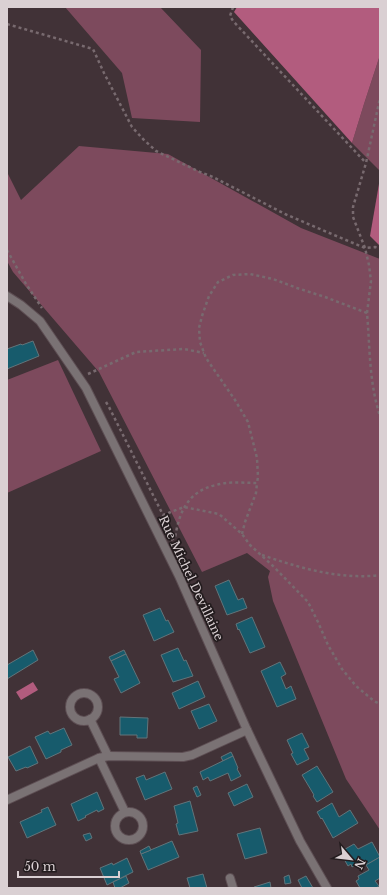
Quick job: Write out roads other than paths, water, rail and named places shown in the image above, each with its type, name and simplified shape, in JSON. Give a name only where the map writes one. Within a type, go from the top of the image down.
[{"type":"street","name":"Rue Michel Devillaine","points":[[7,296],[21,305],[40,321],[86,388],[179,576],[247,730],[300,841],[327,888]]},
{"type":"street","points":[[90,719],[108,756]]},
{"type":"street","points":[[7,800],[99,758],[108,756],[183,757],[192,755],[247,730]]},
{"type":"street","points":[[99,758],[125,812]]},
{"type":"street","points":[[230,878],[233,888]]}]
